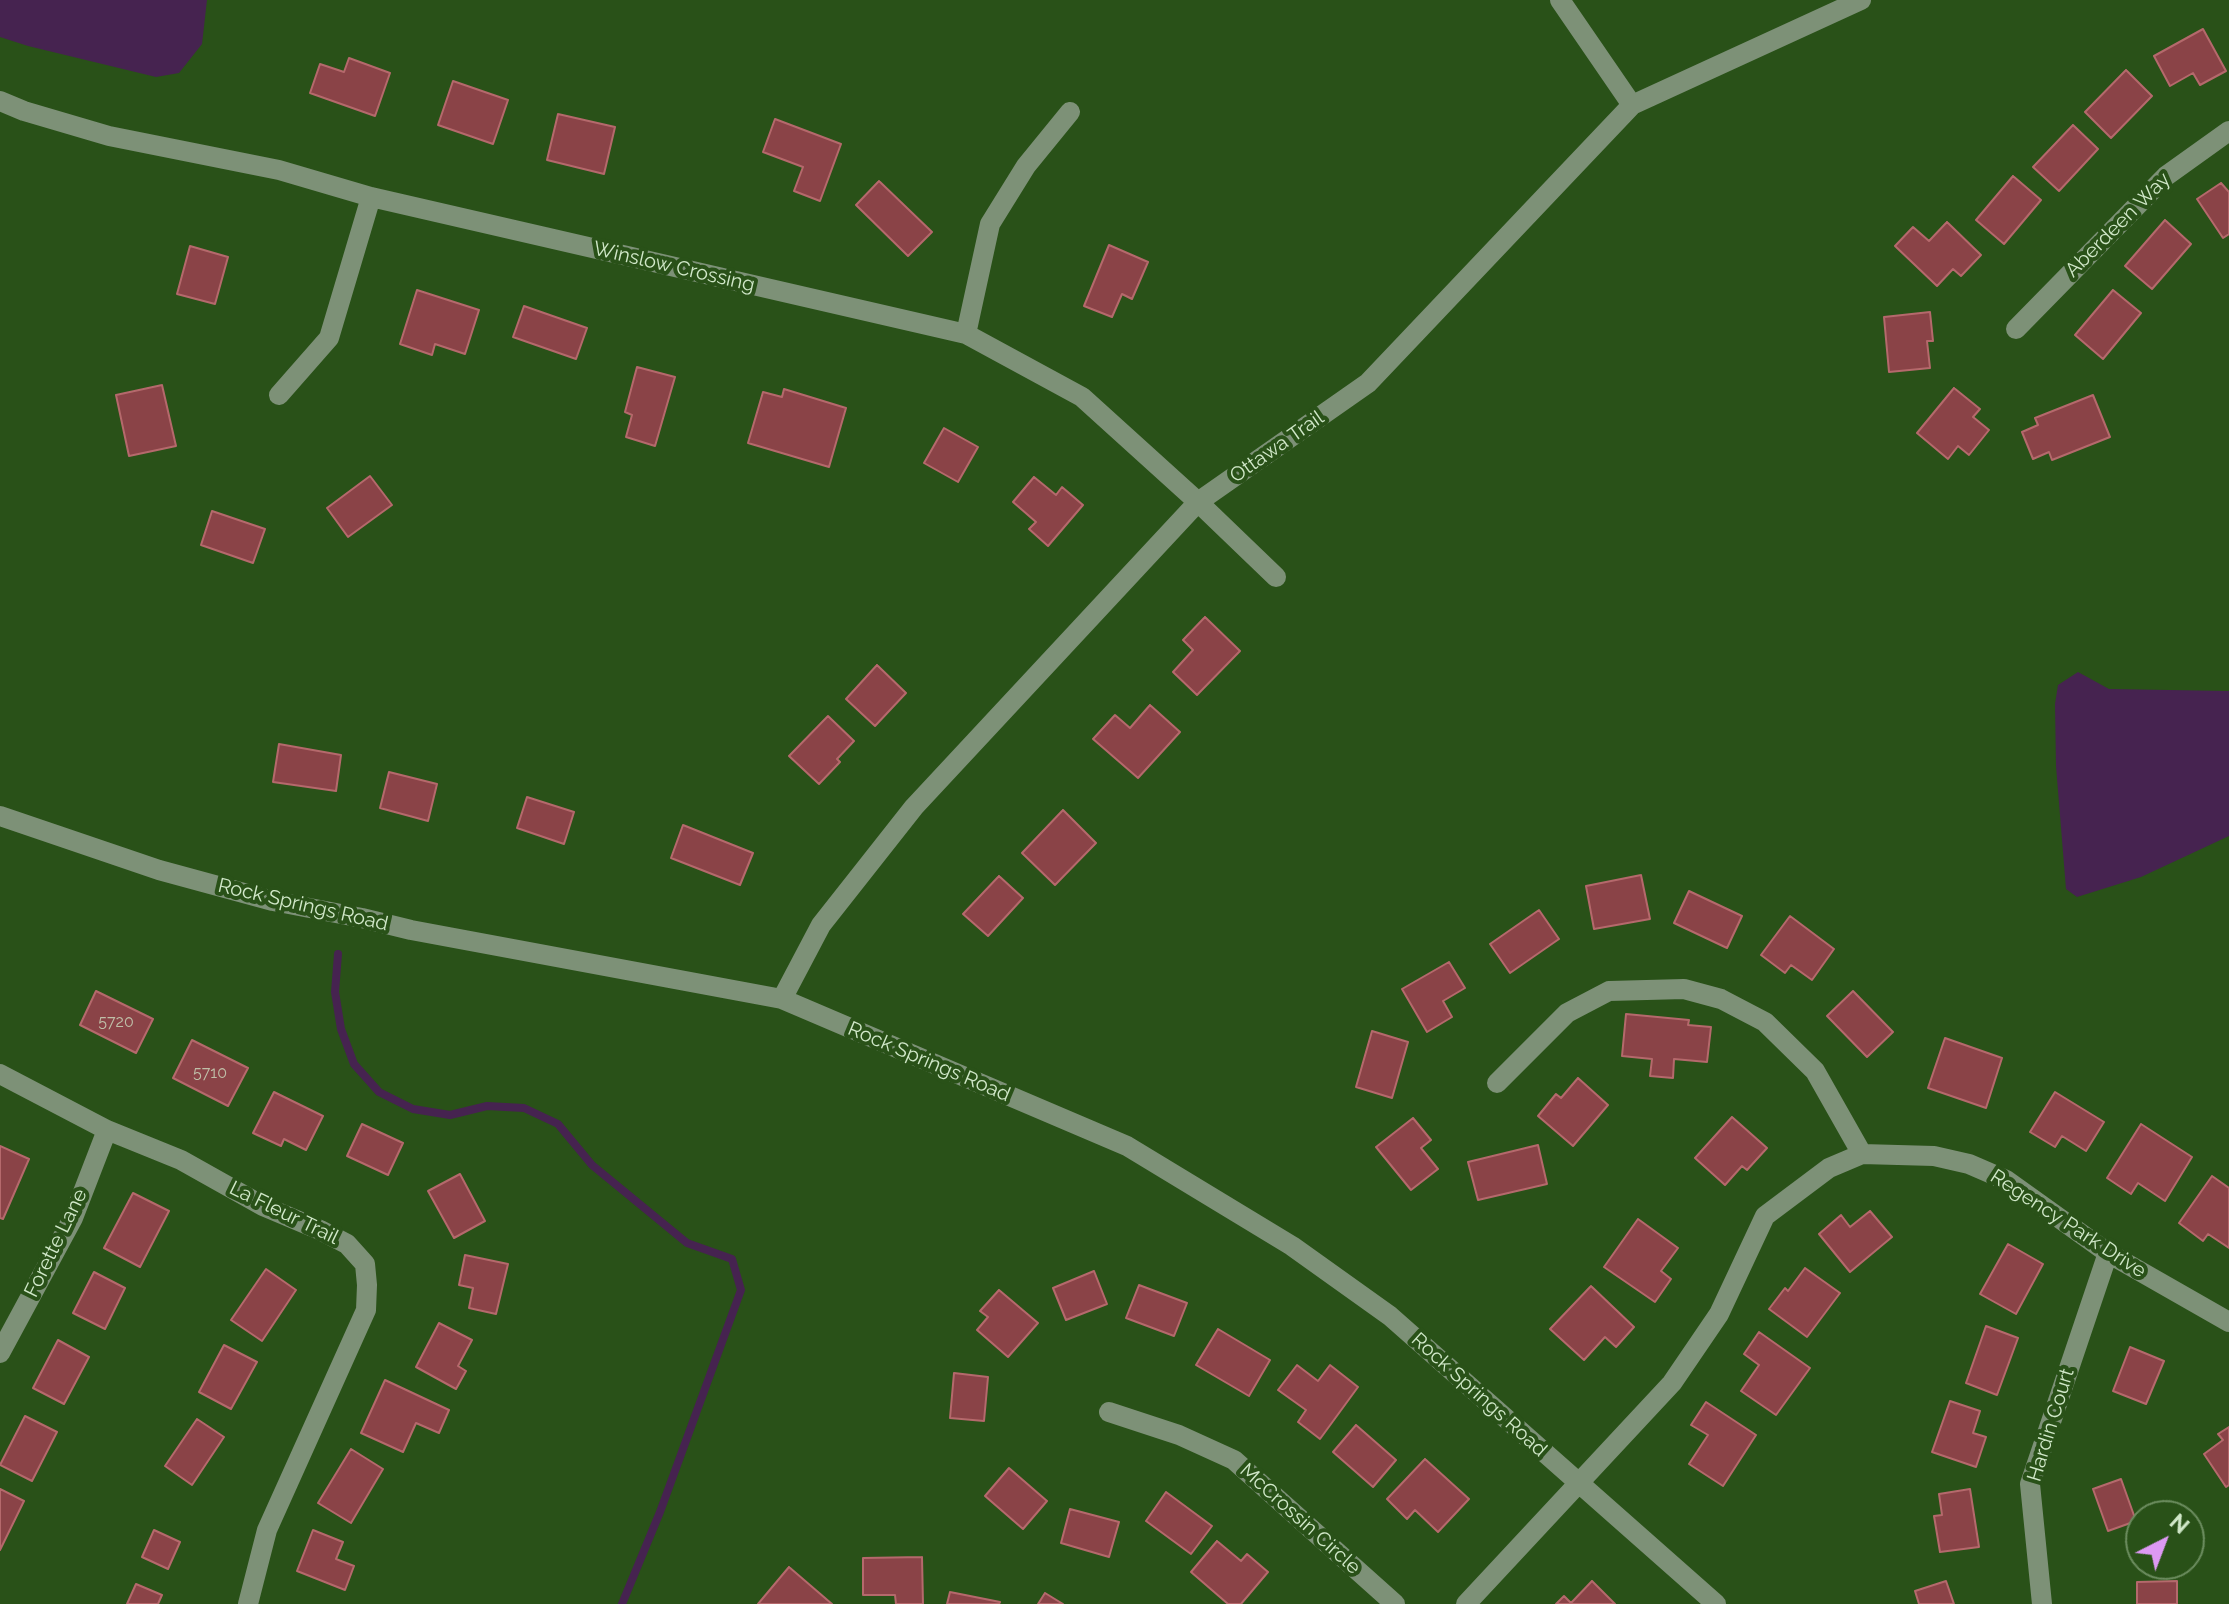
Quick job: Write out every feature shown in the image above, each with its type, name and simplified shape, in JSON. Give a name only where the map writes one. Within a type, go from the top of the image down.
[{"type":"street","points":[[1560,0],[1632,105]]},
{"type":"street","name":"Ottawa Trail","points":[[782,999],[821,925],[914,807],[1198,502],[1368,383],[1632,105],[1861,0]]},
{"type":"street","name":"Winslow Crossing","points":[[0,101],[109,136],[279,170],[371,197],[966,334],[1082,397],[1276,577]]},
{"type":"street","points":[[966,334],[990,224],[1026,166],[1070,112]]},
{"type":"street","name":"Aberdeen Way","points":[[2016,329],[2166,176],[2229,131]]},
{"type":"street","points":[[279,395],[329,338],[371,197]]},
{"type":"street","name":"Rock Springs Road","points":[[0,816],[159,870],[273,901],[426,933],[782,999],[1127,1146],[1292,1246],[1390,1316],[1716,1604]]},
{"type":"street","points":[[1497,1083],[1567,1013],[1609,991],[1684,989],[1721,999],[1765,1022],[1815,1071],[1862,1154]]},
{"type":"street","name":"La Fleur Trail","points":[[0,1074],[107,1130],[181,1160],[263,1206],[347,1244],[365,1264],[366,1310],[267,1530],[248,1604]]},
{"type":"street","name":"Forette Lane","points":[[0,1353],[73,1218],[107,1130]]},
{"type":"street","name":"Regency Park Drive","points":[[1466,1604],[1672,1383],[1719,1314],[1765,1216],[1829,1168],[1862,1154],[1934,1156],[1969,1164],[2006,1180],[2108,1253],[2229,1322]]},
{"type":"street","name":"Hardin Court","points":[[2042,1604],[2030,1484],[2108,1253]]},
{"type":"street","name":"McCrossin Circle","points":[[1109,1412],[1179,1435],[1234,1460],[1395,1604]]},
{"type":"shaded area","points":[[0,0],[207,0],[202,44],[179,73],[156,77],[0,37]]},
{"type":"shaded area","points":[[2078,672],[2109,689],[2229,691],[2229,836],[2141,877],[2077,897],[2066,889],[2056,766],[2055,704],[2058,685]]},
{"type":"building","points":[[2203,29],[2226,71],[2200,85],[2193,73],[2170,86],[2154,56]]},
{"type":"building","points":[[349,58],[390,73],[375,116],[310,93],[320,64],[344,72]]},
{"type":"building","points":[[2126,70],[2152,96],[2111,138],[2085,112]]},
{"type":"building","points":[[453,81],[508,100],[493,144],[438,125]]},
{"type":"building","points":[[558,114],[615,127],[604,174],[547,160]]},
{"type":"building","points":[[775,119],[841,144],[820,201],[794,191],[803,167],[763,152]]},
{"type":"building","points":[[2073,125],[2098,149],[2059,191],[2033,167]]},
{"type":"building","points":[[2013,176],[2041,200],[2004,244],[1976,220]]},
{"type":"building","points":[[879,181],[932,232],[908,256],[856,205]]},
{"type":"building","points":[[2221,183],[2229,192],[2229,234],[2223,238],[2197,199]]},
{"type":"building","points":[[2165,220],[2191,244],[2152,289],[2125,266]]},
{"type":"building","points":[[1947,222],[1981,255],[1961,276],[1953,269],[1937,286],[1895,246],[1913,227],[1929,241]]},
{"type":"building","points":[[1109,245],[1148,262],[1132,299],[1122,294],[1112,317],[1084,306]]},
{"type":"building","points":[[190,246],[228,257],[215,304],[177,294]]},
{"type":"building","points":[[417,290],[479,310],[465,354],[435,344],[432,355],[400,344]]},
{"type":"building","points":[[2113,290],[2141,313],[2103,359],[2075,335]]},
{"type":"building","points":[[524,306],[587,328],[576,359],[513,337]]},
{"type":"building","points":[[1930,312],[1933,341],[1927,341],[1930,368],[1889,372],[1884,317]]},
{"type":"building","points":[[637,367],[675,377],[655,446],[626,437],[632,415],[625,412]]},
{"type":"building","points":[[162,385],[176,446],[129,456],[116,395]]},
{"type":"building","points":[[1954,388],[1980,409],[1973,417],[1989,430],[1969,455],[1958,446],[1948,459],[1917,433]]},
{"type":"building","points":[[784,389],[846,408],[829,467],[748,443],[763,392],[782,397]]},
{"type":"building","points":[[2093,395],[2110,437],[2052,460],[2049,452],[2033,459],[2022,432],[2038,425],[2035,418]]},
{"type":"building","points":[[944,428],[978,447],[958,482],[924,463]]},
{"type":"building","points":[[370,476],[392,505],[348,537],[327,508]]},
{"type":"building","points":[[1034,477],[1056,495],[1062,487],[1083,505],[1048,546],[1029,529],[1036,522],[1013,502]]},
{"type":"building","points":[[212,511],[265,529],[253,563],[201,545]]},
{"type":"building","points":[[1205,617],[1240,651],[1197,695],[1173,672],[1193,650],[1183,640]]},
{"type":"building","points":[[877,665],[906,693],[875,726],[846,699]]},
{"type":"building","points":[[1150,705],[1180,732],[1138,778],[1093,739],[1115,715],[1130,728]]},
{"type":"building","points":[[828,716],[854,741],[819,784],[789,756]]},
{"type":"building","points":[[279,744],[341,755],[336,791],[273,782]]},
{"type":"building","points":[[389,772],[437,784],[428,821],[380,808]]},
{"type":"building","points":[[527,797],[574,812],[564,844],[517,828]]},
{"type":"building","points":[[1063,810],[1096,843],[1055,885],[1022,853]]},
{"type":"building","points":[[683,825],[753,853],[740,885],[671,858]]},
{"type":"building","points":[[1641,875],[1650,919],[1594,929],[1586,886]]},
{"type":"building","points":[[999,876],[1023,898],[988,936],[963,914]]},
{"type":"building","points":[[1689,891],[1742,916],[1727,948],[1674,923]]},
{"type":"building","points":[[1539,910],[1559,939],[1510,973],[1490,944]]},
{"type":"building","points":[[1790,916],[1834,949],[1812,980],[1791,965],[1785,973],[1761,955]]},
{"type":"building","points":[[1449,962],[1465,988],[1443,1001],[1452,1017],[1427,1032],[1402,989]]},
{"type":"building","points":[[96,991],[153,1019],[136,1053],[80,1025]]},
{"type":"building","points":[[1853,991],[1893,1032],[1867,1057],[1827,1016]]},
{"type":"building","points":[[1626,1014],[1689,1020],[1688,1025],[1711,1027],[1707,1062],[1674,1059],[1673,1078],[1650,1076],[1652,1059],[1622,1056]]},
{"type":"building","points":[[1372,1031],[1408,1042],[1392,1098],[1356,1087]]},
{"type":"building","points":[[1945,1038],[2002,1058],[1986,1108],[1928,1088]]},
{"type":"building","points":[[192,1040],[248,1068],[228,1106],[173,1078]]},
{"type":"building","points":[[1578,1078],[1608,1105],[1573,1146],[1538,1116],[1556,1094],[1561,1098]]},
{"type":"building","points":[[274,1092],[323,1116],[306,1150],[284,1139],[281,1146],[253,1133]]},
{"type":"building","points":[[2055,1092],[2104,1122],[2086,1151],[2062,1136],[2055,1147],[2030,1132]]},
{"type":"building","points":[[1732,1117],[1767,1148],[1747,1170],[1742,1166],[1725,1185],[1695,1158]]},
{"type":"building","points":[[1413,1118],[1431,1140],[1421,1148],[1438,1169],[1411,1190],[1376,1147]]},
{"type":"building","points":[[362,1124],[403,1143],[388,1175],[347,1156]]},
{"type":"building","points":[[2141,1124],[2192,1157],[2165,1201],[2138,1183],[2131,1194],[2107,1178]]},
{"type":"building","points":[[1538,1145],[1547,1184],[1478,1200],[1468,1162]]},
{"type":"building","points":[[0,1146],[29,1159],[3,1219],[0,1218]]},
{"type":"building","points":[[460,1174],[485,1221],[454,1238],[428,1191]]},
{"type":"building","points":[[2212,1176],[2229,1188],[2229,1248],[2208,1234],[2203,1241],[2179,1223]]},
{"type":"building","points":[[133,1193],[169,1211],[140,1267],[104,1248]]},
{"type":"building","points":[[1870,1211],[1892,1237],[1850,1272],[1819,1234],[1841,1215],[1850,1227]]},
{"type":"building","points":[[1638,1219],[1678,1248],[1661,1271],[1671,1279],[1655,1302],[1604,1267]]},
{"type":"building","points":[[2008,1244],[2043,1264],[2016,1314],[1980,1294]]},
{"type":"building","points":[[465,1255],[508,1264],[496,1314],[469,1308],[473,1288],[459,1285]]},
{"type":"building","points":[[1805,1268],[1840,1293],[1807,1337],[1769,1309],[1785,1288],[1788,1291]]},
{"type":"building","points":[[266,1269],[296,1290],[262,1341],[231,1320]]},
{"type":"building","points":[[1094,1271],[1107,1304],[1066,1320],[1053,1288]]},
{"type":"building","points":[[94,1272],[125,1288],[105,1329],[73,1313]]},
{"type":"building","points":[[1139,1285],[1187,1303],[1174,1336],[1126,1318]]},
{"type":"building","points":[[1591,1286],[1634,1327],[1616,1347],[1605,1337],[1584,1360],[1550,1329]]},
{"type":"building","points":[[999,1290],[1038,1323],[1008,1357],[977,1330],[988,1317],[980,1311]]},
{"type":"building","points":[[439,1323],[472,1340],[458,1366],[466,1371],[456,1389],[416,1367]]},
{"type":"building","points":[[1986,1326],[2018,1338],[1997,1395],[1966,1383]]},
{"type":"building","points":[[1218,1329],[1270,1360],[1249,1396],[1196,1365]]},
{"type":"building","points":[[1759,1332],[1810,1368],[1776,1415],[1741,1391],[1759,1365],[1744,1354]]},
{"type":"building","points":[[58,1340],[89,1357],[64,1404],[33,1388]]},
{"type":"building","points":[[224,1345],[257,1362],[231,1409],[199,1392]]},
{"type":"building","points":[[2130,1347],[2164,1361],[2146,1404],[2113,1391]]},
{"type":"building","points":[[1297,1365],[1318,1381],[1330,1365],[1358,1387],[1320,1439],[1298,1422],[1306,1410],[1278,1390]]},
{"type":"building","points":[[954,1373],[988,1377],[984,1421],[950,1418]]},
{"type":"building","points":[[385,1380],[449,1410],[439,1433],[416,1423],[403,1452],[361,1433]]},
{"type":"building","points":[[1950,1401],[1980,1411],[1973,1433],[1986,1437],[1976,1467],[1932,1452]]},
{"type":"building","points":[[1706,1402],[1756,1435],[1723,1486],[1689,1464],[1708,1435],[1691,1425]]},
{"type":"building","points":[[25,1416],[57,1432],[32,1481],[0,1465]]},
{"type":"building","points":[[197,1419],[224,1437],[192,1485],[165,1466]]},
{"type":"building","points":[[1356,1425],[1396,1460],[1373,1487],[1333,1452]]},
{"type":"building","points":[[2229,1427],[2229,1485],[2226,1487],[2204,1454],[2223,1440],[2218,1434]]},
{"type":"building","points":[[351,1449],[383,1469],[351,1523],[318,1503]]},
{"type":"building","points":[[1425,1459],[1469,1499],[1438,1532],[1415,1510],[1407,1519],[1387,1499]]},
{"type":"building","points":[[1009,1468],[1047,1501],[1023,1529],[985,1496]]},
{"type":"building","points":[[2121,1479],[2128,1500],[2125,1500],[2125,1525],[2108,1531],[2093,1489]]},
{"type":"building","points":[[0,1489],[24,1501],[0,1550]]},
{"type":"building","points":[[1970,1489],[1979,1547],[1940,1552],[1934,1516],[1942,1515],[1939,1494]]},
{"type":"building","points":[[1166,1492],[1212,1526],[1191,1554],[1146,1521]]},
{"type":"building","points":[[1070,1509],[1119,1522],[1109,1557],[1061,1543]]},
{"type":"building","points":[[154,1530],[180,1542],[168,1569],[142,1557]]},
{"type":"building","points":[[313,1530],[343,1542],[336,1559],[354,1566],[345,1590],[297,1571]]},
{"type":"building","points":[[1217,1541],[1241,1561],[1247,1554],[1268,1572],[1241,1604],[1228,1604],[1191,1572]]},
{"type":"building","points":[[922,1557],[923,1604],[896,1604],[895,1595],[863,1595],[863,1558]]},
{"type":"building","points":[[789,1567],[832,1604],[758,1604]]},
{"type":"building","points":[[1592,1581],[1615,1604],[1556,1604],[1564,1596],[1571,1603]]},
{"type":"building","points":[[1946,1581],[1954,1604],[1919,1604],[1915,1591]]},
{"type":"building","points":[[2177,1581],[2177,1604],[2137,1604],[2137,1582]]},
{"type":"building","points":[[136,1584],[162,1595],[158,1604],[127,1604]]},
{"type":"building","points":[[950,1592],[1000,1602],[947,1604]]},
{"type":"building","points":[[1045,1593],[1063,1604],[1038,1604]]},
{"type":"waterway","points":[[338,954],[335,992],[341,1029],[354,1064],[379,1092],[413,1109],[450,1115],[487,1106],[524,1108],[558,1124],[592,1165],[687,1243],[732,1259],[741,1290],[660,1512],[622,1604]]}]
